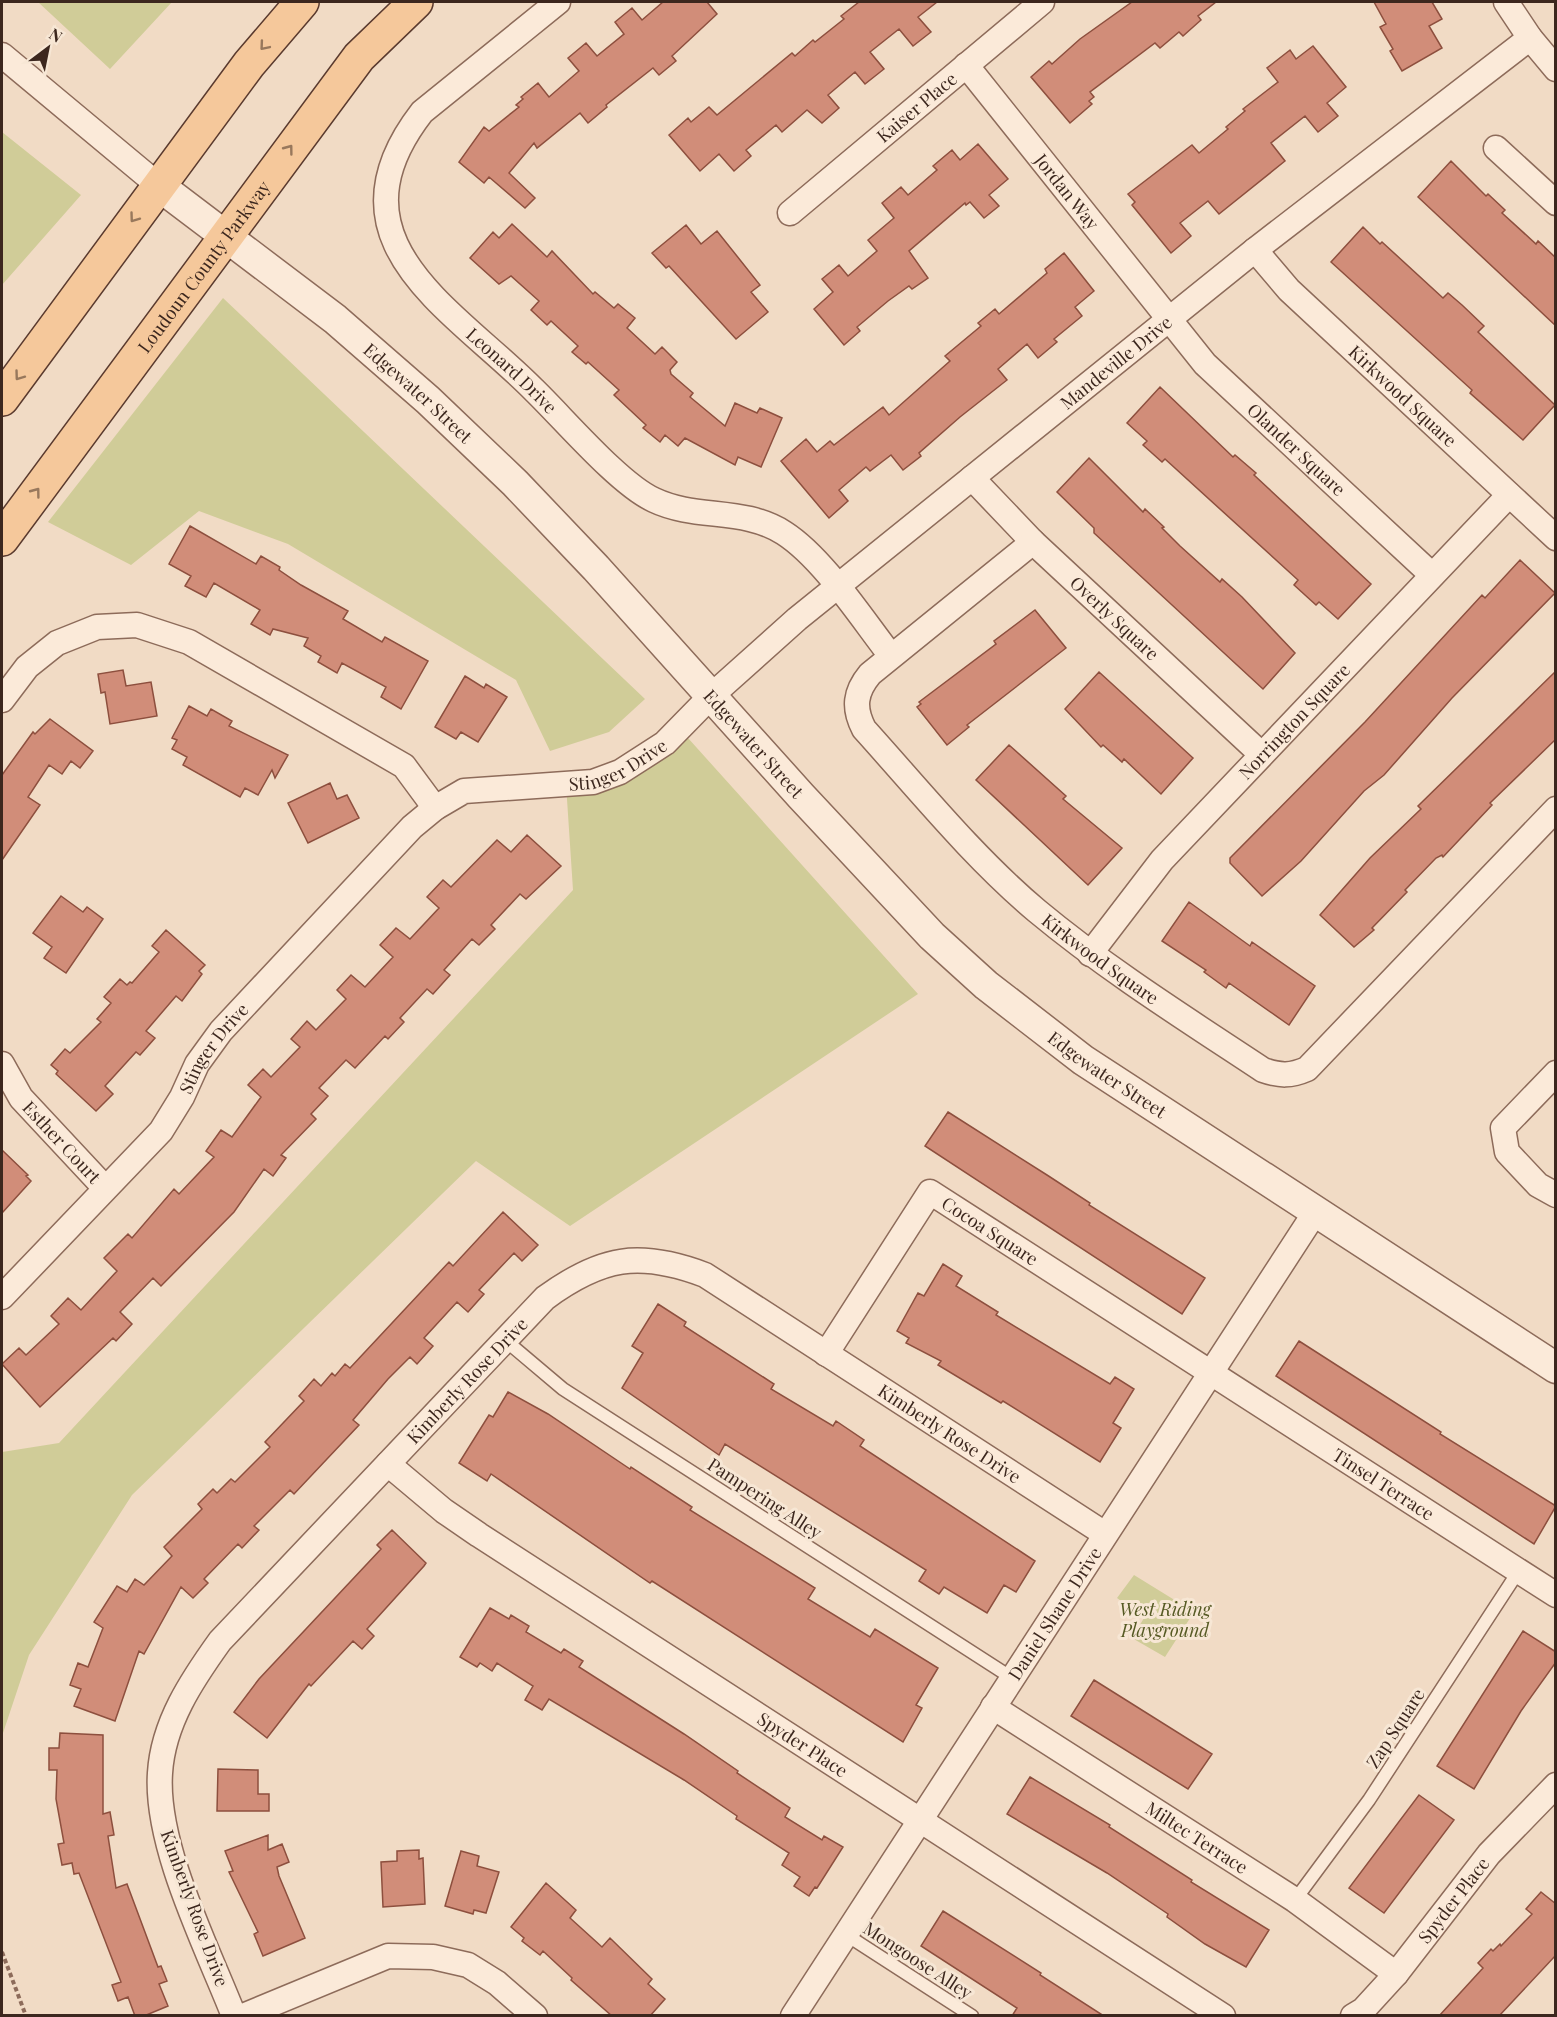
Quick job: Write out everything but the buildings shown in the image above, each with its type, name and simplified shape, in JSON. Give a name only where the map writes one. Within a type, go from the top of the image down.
[{"type":"main road","points":[[2,399],[249,64],[302,2]]},
{"type":"main road","name":"Loudoun County Parkway","points":[[2,539],[359,57],[416,2]]},
{"type":"street","name":"Leonard Drive","points":[[558,2],[422,112],[405,133],[393,158],[387,184],[387,212],[393,239],[402,259],[418,282],[526,381],[629,485],[652,500],[678,509],[736,515],[760,521],[784,533],[805,549],[891,656]]},
{"type":"street","name":"Kaiser Place","points":[[790,213],[1042,2]]},
{"type":"street","points":[[1506,2],[1530,38],[1556,69]]},
{"type":"street","name":"Mandeville Drive","points":[[711,696],[837,587],[1169,319],[1530,38]]},
{"type":"street","name":"Edgewater Street","points":[[2,55],[158,185],[335,319],[436,407],[515,483],[596,568],[932,936],[986,985],[1083,1060],[1556,1368]]},
{"type":"street","name":"Jordan Way","points":[[966,65],[1169,319]]},
{"type":"street","points":[[1496,148],[1556,203]]},
{"type":"street","name":"Kirkwood Square","points":[[1255,250],[1289,290],[1556,538]]},
{"type":"street","name":"Olander Square","points":[[1169,319],[1205,364],[1432,575]]},
{"type":"street","name":"Overly Square","points":[[972,478],[1033,542],[1261,754]]},
{"type":"street","name":"Norrington Square","points":[[1090,954],[1162,860],[1509,495]]},
{"type":"street","name":"Kirkwood Square","points":[[1033,542],[891,656],[861,684],[856,698],[857,716],[864,729],[982,859],[1035,909],[1090,954],[1263,1070],[1277,1075],[1293,1075],[1307,1068],[1556,809]]},
{"type":"street","points":[[2,699],[27,667],[57,643],[98,627],[137,625],[189,642],[404,766],[435,808]]},
{"type":"street","name":"Stinger Drive","points":[[2,1297],[161,1131],[182,1097],[197,1064],[221,1031],[412,827],[435,808],[464,792],[593,782],[620,772],[665,743],[711,696]]},
{"type":"street","name":"Esther Court","points":[[2,1064],[21,1098],[105,1188]]},
{"type":"street","points":[[1556,1073],[1503,1128],[1507,1152],[1538,1185],[1556,1195]]},
{"type":"street","name":"Cocoa Square","points":[[826,1354],[930,1192],[1210,1374]]},
{"type":"street","name":"Daniel Shane Drive","points":[[793,2016],[1316,1211]]},
{"type":"street","name":"Kimberly Rose Drive","points":[[234,2016],[184,1889],[161,1815],[160,1771],[170,1730],[187,1687],[220,1641],[545,1298],[574,1277],[637,1259],[674,1263],[705,1275],[1106,1534]]},
{"type":"street","name":"Tinsel Terrace","points":[[1210,1374],[1556,1596]]},
{"type":"street","name":"Spyder Place","points":[[388,1464],[444,1511],[479,1535],[1223,2016]]},
{"type":"street","name":"Miltec Terrace","points":[[993,1707],[1295,1900],[1396,1974]]},
{"type":"street","name":"Spyder Place","points":[[1353,2016],[1363,2010],[1396,1974],[1489,1854],[1556,1785]]},
{"type":"street","points":[[243,2016],[388,1956],[433,1957],[468,1965],[497,1983],[535,2016]]},
{"type":"lane","name":"Pampering Alley","points":[[505,1340],[563,1389],[1012,1678]]},
{"type":"lane","name":"Zap Square","points":[[1295,1900],[1369,1800],[1518,1572]]},
{"type":"lane","name":"Mongoose Alley","points":[[845,1934],[972,2016]]},
{"type":"path","points":[[2,1952],[26,2016]]},
{"type":"green space","points":[[38,2],[172,2],[110,69]]},
{"type":"green space","points":[[2,132],[81,195],[2,285]]},
{"type":"green space","points":[[223,298],[645,699],[609,732],[550,751],[516,680],[288,544],[199,511],[131,565],[48,522]]},
{"type":"green space","points":[[679,728],[918,994],[570,1226],[476,1161],[132,1495],[29,1655],[2,1736],[2,1452],[59,1443],[573,890],[566,784]]},
{"type":"green space","name":"West Riding Playground","points":[[1134,1575],[1194,1612],[1165,1657],[1132,1638],[1144,1618],[1117,1598]]}]
